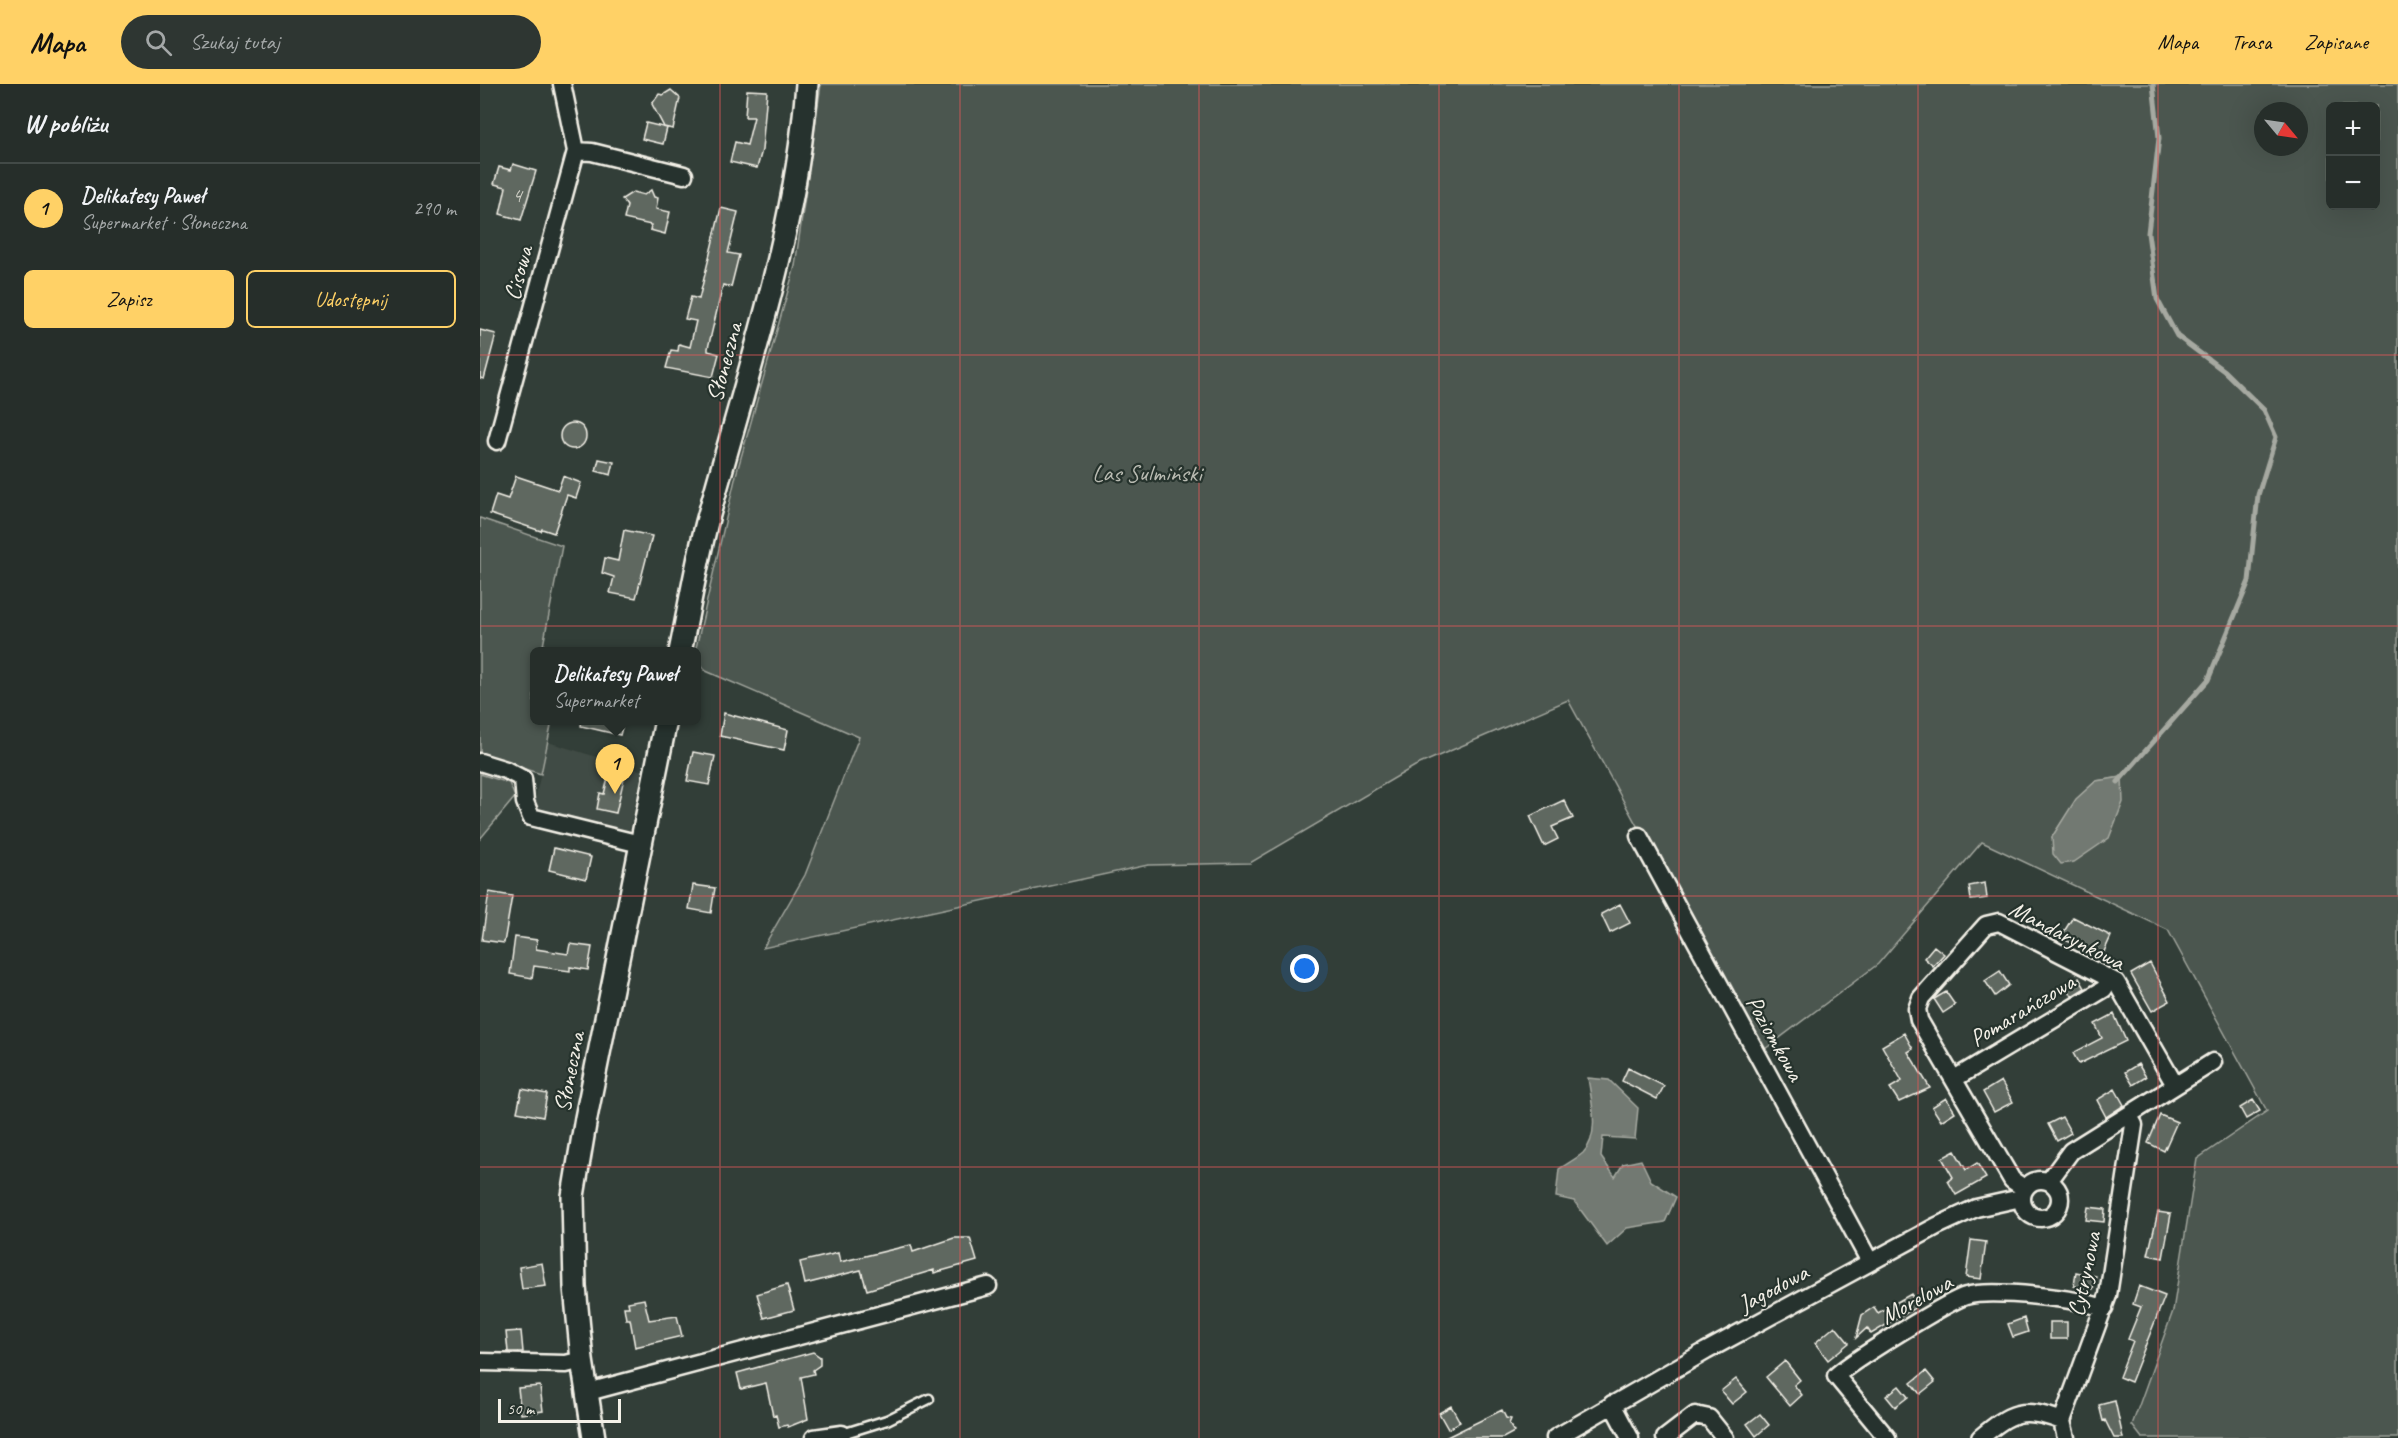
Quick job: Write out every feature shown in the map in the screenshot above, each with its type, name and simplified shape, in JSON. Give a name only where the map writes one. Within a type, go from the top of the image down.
[{"type":"street","name":"Cisowa","points":[[497,441],[576,151],[562,84]]},
{"type":"street","name":"Słoneczna","points":[[681,647],[706,526],[792,200],[801,148],[807,84]]},
{"type":"street","points":[[576,151],[592,152],[684,175]]},
{"type":"street","name":"Słoneczna","points":[[594,1438],[582,1360],[572,1243],[573,1196],[586,1118],[665,725]]},
{"type":"street","points":[[480,762],[506,770],[523,779],[525,802],[531,817],[640,844]]},
{"type":"street","name":"Poziomkowa","points":[[1639,836],[1870,1263]]},
{"type":"street","name":"Mandarynkowa","points":[[2023,1193],[2013,1180],[1919,1020],[1917,1009],[1921,999],[1986,925],[1999,922],[2110,979],[2121,987],[2175,1085]]},
{"type":"street","name":"Pomarańczowa","points":[[1954,1079],[2104,989],[2110,979]]},
{"type":"street","points":[[2049,1181],[2071,1151],[2213,1062]]},
{"type":"street","name":"Cytrynowa","points":[[2062,1421],[2103,1309],[2134,1125],[2130,1116]]},
{"type":"street","points":[[2037,1180],[2049,1181],[2060,1196],[2057,1209],[2048,1217],[2035,1218],[2024,1210],[2023,1193],[2037,1180]]},
{"type":"street","name":"Jagodowa","points":[[1555,1438],[1612,1404],[1870,1263],[1976,1208],[2023,1193]]},
{"type":"street","points":[[588,1392],[988,1286]]},
{"type":"street","name":"Morelowa","points":[[1887,1438],[1838,1380],[1839,1373],[1965,1296],[1984,1293],[2034,1296],[2103,1309]]},
{"type":"street","points":[[480,1362],[566,1364],[582,1360]]},
{"type":"street","points":[[1612,1404],[1630,1438]]},
{"type":"street","points":[[1980,1438],[2005,1418],[2018,1413],[2039,1414],[2062,1421],[2066,1438]]},
{"type":"street","points":[[1665,1438],[1695,1415],[1709,1418],[1725,1438]]},
{"type":"street","points":[[814,1438],[842,1434]]},
{"type":"lane","points":[[842,1434],[886,1420],[929,1399]]},
{"type":"shaded area","points":[[548,742],[642,771],[629,832],[533,808]]},
{"type":"shaded area","points":[[2122,777],[2123,802],[2109,838],[2074,862],[2061,864],[2053,854],[2052,837],[2076,799],[2096,781]]},
{"type":"shaded area","points":[[1588,1078],[1609,1080],[1638,1108],[1635,1139],[1603,1137],[1601,1157],[1615,1177],[1623,1164],[1641,1160],[1651,1181],[1676,1197],[1665,1222],[1627,1228],[1607,1246],[1574,1201],[1556,1197],[1559,1169],[1583,1153],[1592,1137],[1593,1117]]},
{"type":"green space","name":"Las Sulmiński","points":[[821,84],[2398,84],[2398,1438],[2142,1438],[2132,1425],[2173,1311],[2197,1159],[2267,1111],[2168,930],[1982,842],[1878,964],[1761,1052],[1568,700],[1415,766],[1250,863],[1148,865],[763,948],[805,875],[859,737],[706,671],[701,666],[701,647],[696,647],[736,475],[795,266]],"holes":[[[2122,777],[2109,837],[2092,848],[2052,837],[2077,799],[2096,781]]]},
{"type":"green space","points":[[480,518],[562,546],[543,647],[530,647],[530,725],[551,725],[541,774],[480,755]]},
{"type":"green space","points":[[480,774],[509,783],[515,797],[480,839]]},
{"type":"building","points":[[671,90],[680,98],[673,129],[664,127],[652,104],[659,94],[663,95]]},
{"type":"building","points":[[747,90],[767,91],[762,150],[757,168],[730,162],[735,142],[747,145],[754,117],[745,117]]},
{"type":"building","points":[[646,123],[667,128],[663,144],[642,139]]},
{"type":"building","points":[[513,164],[536,171],[521,220],[500,214],[506,187],[494,184],[499,167],[511,170]]},
{"type":"building","points":[[651,190],[654,197],[658,198],[656,209],[670,212],[665,234],[650,230],[651,225],[624,219],[627,206],[622,199],[633,192],[644,195]]},
{"type":"building","points":[[721,208],[738,212],[728,253],[739,255],[731,287],[723,285],[708,348],[708,351],[719,354],[713,377],[666,368],[671,350],[678,351],[679,344],[690,347],[696,321],[685,319],[691,297],[699,299]]},
{"type":"building","points":[[480,330],[496,334],[484,379],[480,378]]},
{"type":"building","points":[[573,423],[582,427],[586,436],[582,445],[573,449],[564,445],[560,436],[564,427]]},
{"type":"building","points":[[599,459],[614,462],[611,475],[596,471]]},
{"type":"building","points":[[516,476],[558,490],[563,476],[581,483],[576,498],[567,495],[554,533],[490,514],[496,495],[508,499]]},
{"type":"building","points":[[624,530],[652,536],[636,598],[610,593],[614,577],[602,573],[605,558],[618,561]]},
{"type":"building","points":[[724,713],[788,730],[784,750],[720,736]]},
{"type":"building","points":[[581,725],[623,725],[620,735]]},
{"type":"building","points":[[693,752],[715,756],[709,785],[687,781]]},
{"type":"building","points":[[609,774],[624,778],[616,813],[597,809],[600,793],[604,794]]},
{"type":"building","points":[[1564,800],[1573,818],[1552,827],[1558,839],[1544,846],[1530,816]]},
{"type":"building","points":[[554,848],[591,857],[586,879],[549,870]]},
{"type":"building","points":[[1985,883],[1987,898],[1971,900],[1969,886]]},
{"type":"building","points":[[693,885],[715,888],[711,913],[689,909]]},
{"type":"building","points":[[489,892],[512,896],[504,943],[482,940]]},
{"type":"building","points":[[1620,904],[1630,923],[1610,933],[1601,914]]},
{"type":"building","points":[[2073,917],[2111,936],[2102,956],[2060,938]]},
{"type":"building","points":[[515,937],[537,940],[536,949],[568,954],[570,944],[592,947],[588,970],[570,967],[570,971],[534,966],[532,978],[510,974]]},
{"type":"building","points":[[1934,946],[1944,954],[1933,966],[1924,958]]},
{"type":"building","points":[[2150,963],[2170,1001],[2152,1011],[2131,974]]},
{"type":"building","points":[[2000,971],[2009,985],[1995,996],[1985,981]]},
{"type":"building","points":[[2079,978],[2085,988],[2072,996],[2066,985]]},
{"type":"building","points":[[1946,992],[1955,1005],[1943,1013],[1934,999]]},
{"type":"building","points":[[2114,1014],[2126,1041],[2079,1064],[2073,1053],[2102,1038],[2095,1024]]},
{"type":"building","points":[[1904,1033],[1913,1049],[1908,1052],[1930,1088],[1899,1102],[1890,1088],[1902,1081],[1882,1046]]},
{"type":"building","points":[[2138,1064],[2146,1077],[2133,1085],[2125,1072]]},
{"type":"building","points":[[1628,1068],[1664,1086],[1657,1099],[1622,1081]]},
{"type":"building","points":[[2001,1081],[2013,1102],[1994,1112],[1983,1092]]},
{"type":"building","points":[[522,1089],[547,1094],[543,1117],[517,1112]]},
{"type":"building","points":[[2115,1089],[2124,1105],[2106,1117],[2097,1100]]},
{"type":"building","points":[[1946,1098],[1955,1112],[1941,1121],[1932,1107]]},
{"type":"building","points":[[2253,1100],[2260,1111],[2246,1119],[2240,1108]]},
{"type":"building","points":[[2160,1115],[2177,1122],[2164,1151],[2148,1143]]},
{"type":"building","points":[[2062,1117],[2071,1133],[2057,1141],[2048,1124]]},
{"type":"building","points":[[1955,1151],[1966,1170],[1977,1163],[1986,1178],[1956,1195],[1948,1181],[1953,1177],[1942,1158]]},
{"type":"building","points":[[2088,1207],[2105,1209],[2104,1222],[2086,1220]]},
{"type":"building","points":[[2158,1212],[2171,1214],[2163,1258],[2148,1255]]},
{"type":"building","points":[[954,1238],[970,1238],[977,1261],[934,1273],[934,1270],[867,1290],[861,1270],[805,1284],[800,1262],[838,1253],[840,1262],[911,1245],[913,1252]]},
{"type":"building","points":[[1971,1240],[1986,1242],[1981,1279],[1966,1277]]},
{"type":"building","points":[[542,1263],[546,1286],[522,1289],[519,1267]]},
{"type":"building","points":[[2076,1272],[2096,1276],[2093,1289],[2074,1286]]},
{"type":"building","points":[[787,1285],[794,1310],[764,1318],[757,1294]]},
{"type":"building","points":[[2139,1286],[2165,1296],[2131,1382],[2119,1377],[2133,1341],[2128,1339],[2141,1307],[2133,1304]]},
{"type":"building","points":[[1911,1294],[1918,1306],[1871,1334],[1867,1328],[1856,1338],[1862,1315],[1874,1307],[1878,1313]]},
{"type":"building","points":[[644,1299],[649,1320],[677,1316],[682,1336],[635,1347],[630,1319],[626,1319],[624,1307],[629,1307],[628,1302]]},
{"type":"building","points":[[2024,1318],[2028,1332],[2013,1337],[2008,1324]]},
{"type":"building","points":[[2050,1322],[2067,1322],[2067,1339],[2050,1339]]},
{"type":"building","points":[[1835,1326],[1849,1343],[1828,1360],[1815,1343]]},
{"type":"building","points":[[521,1331],[523,1352],[508,1352],[506,1332]]},
{"type":"building","points":[[813,1352],[820,1357],[820,1365],[813,1370],[814,1374],[801,1377],[808,1419],[788,1427],[787,1425],[779,1427],[776,1415],[773,1416],[766,1383],[741,1389],[737,1373]]},
{"type":"building","points":[[1785,1361],[1800,1380],[1794,1385],[1802,1395],[1790,1406],[1766,1377]]},
{"type":"building","points":[[1926,1371],[1935,1382],[1920,1394],[1911,1383]]},
{"type":"building","points":[[1736,1379],[1747,1392],[1732,1404],[1721,1391]]},
{"type":"building","points":[[540,1386],[543,1411],[521,1414],[518,1388]]},
{"type":"building","points":[[1899,1386],[1908,1397],[1895,1407],[1886,1396]]},
{"type":"building","points":[[2115,1401],[2123,1438],[2114,1438],[2105,1420],[2103,1421],[2099,1405]]},
{"type":"building","points":[[1451,1406],[1460,1422],[1448,1429],[1439,1413]]},
{"type":"building","points":[[1502,1410],[1506,1418],[1511,1419],[1509,1424],[1514,1432],[1503,1438],[1445,1438]]},
{"type":"building","points":[[1760,1414],[1769,1425],[1756,1436],[1747,1424]]},
{"type":"waterway","points":[[2118,782],[2208,680],[2249,581],[2258,495],[2276,437],[2264,410],[2224,371],[2177,336],[2157,299],[2148,233],[2159,138],[2153,84]]},
{"type":"place","name":"Delikatesy Paweł","points":[[615,794]]}]
